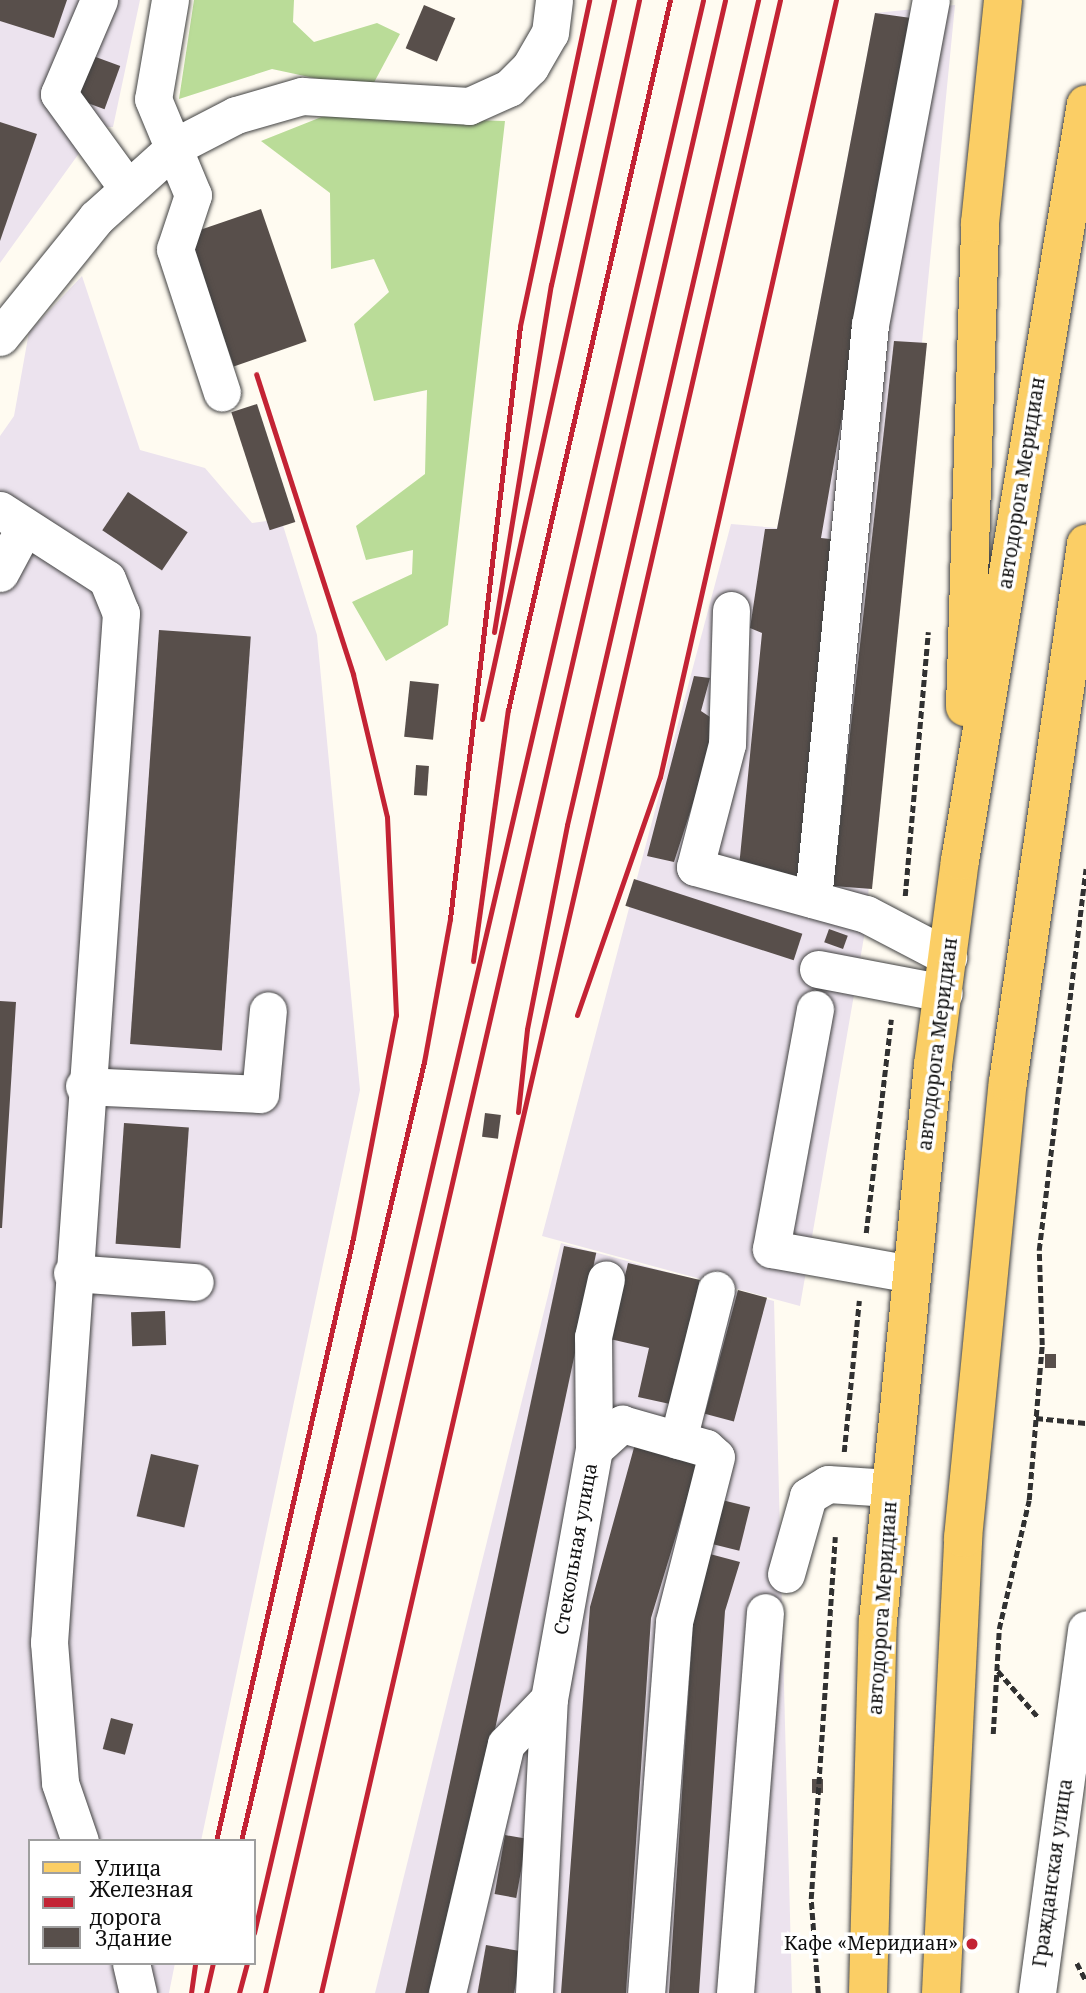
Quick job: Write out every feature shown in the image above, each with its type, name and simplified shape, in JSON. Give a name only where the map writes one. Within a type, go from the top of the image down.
[{"type":"main road","points":[[960,861],[977,294],[1003,0]]},
{"type":"main road","name":"автодорога Меридиан","points":[[868,1993],[878,1621],[911,1274],[960,861],[1086,104]]},
{"type":"main road","points":[[941,1993],[963,1538],[1008,1082],[1086,544]]},
{"type":"street","points":[[99,0],[59,94],[128,189]]},
{"type":"street","points":[[170,0],[153,99],[176,146],[192,195],[175,249],[222,393]]},
{"type":"street","points":[[0,337],[96,218],[176,146],[236,115],[302,96],[469,106],[509,88],[530,67],[550,33],[554,0]]},
{"type":"street","points":[[813,900],[870,325],[931,0]]},
{"type":"street","points":[[0,573],[12,519],[107,579],[121,613],[84,1086],[49,1642],[60,1783],[79,1839]]},
{"type":"street","points":[[731,610],[727,744],[695,867],[866,914],[902,933],[946,975]]},
{"type":"street","points":[[817,969],[895,985],[946,975]]},
{"type":"street","points":[[815,1009],[771,1249],[911,1274]]},
{"type":"street","points":[[84,1086],[260,1094],[268,1010]]},
{"type":"street","points":[[72,1273],[195,1282]]},
{"type":"street","points":[[594,1449],[593,1337],[606,1279]]},
{"type":"street","points":[[678,1440],[716,1290]]},
{"type":"street","name":"Стекольная улица","points":[[534,1993],[549,1699],[594,1449],[622,1424],[678,1440],[716,1457],[674,1622],[646,1993]]},
{"type":"street","points":[[786,1574],[808,1496],[841,1484],[890,1488]]},
{"type":"street","points":[[736,1993],[765,1612]]},
{"type":"street","name":"Гражданская улица","points":[[1037,1993],[1086,1629]]},
{"type":"street","points":[[447,1993],[506,1744],[549,1699]]},
{"type":"street","points":[[131,1965],[138,1993]]},
{"type":"path","points":[[902,933],[929,627]]},
{"type":"path","points":[[992,1751],[999,1629],[1029,1500],[1042,1346],[1039,1250],[1086,869]]},
{"type":"path","points":[[818,1993],[811,1899],[841,1484],[895,985]]},
{"type":"path","points":[[1036,1418],[1086,1423]]},
{"type":"path","points":[[996,1670],[1069,1752]]},
{"type":"shaded area","points":[[0,0],[140,0],[113,127],[98,127],[0,263]]},
{"type":"shaded area","points":[[955,5],[864,937],[800,1306],[542,1236],[731,524],[777,528],[875,13]]},
{"type":"shaded area","points":[[82,276],[140,450],[205,468],[252,523],[281,519],[317,635],[360,1090],[201,1839],[28,1839],[28,1965],[175,1965],[169,1993],[0,1993],[0,436],[14,416],[29,332]]},
{"type":"shaded area","points":[[561,1243],[774,1301],[792,1993],[375,1993]]},
{"type":"green space","points":[[194,0],[294,0],[293,22],[314,42],[377,23],[400,34],[370,90],[272,69],[179,99]]},
{"type":"green space","points":[[324,116],[505,121],[448,625],[386,661],[352,602],[412,574],[413,550],[366,560],[356,526],[425,474],[427,390],[374,401],[354,324],[389,292],[374,259],[331,269],[330,193],[261,141]]},
{"type":"building","points":[[0,0],[67,0],[54,38],[0,21]]},
{"type":"building","points":[[424,5],[455,18],[437,62],[406,48]]},
{"type":"building","points":[[875,13],[911,18],[821,538],[839,540],[804,879],[739,867],[762,633],[750,628],[765,529],[777,529]]},
{"type":"building","points":[[93,56],[120,66],[105,109],[77,99]]},
{"type":"building","points":[[0,122],[37,134],[0,241]]},
{"type":"building","points":[[261,209],[307,341],[234,366],[188,234]]},
{"type":"building","points":[[894,341],[927,343],[872,889],[833,886]]},
{"type":"building","points":[[257,404],[295,522],[270,530],[231,412]]},
{"type":"building","points":[[128,492],[188,532],[162,570],[102,530]]},
{"type":"building","points":[[159,630],[251,636],[222,1050],[130,1044]]},
{"type":"building","points":[[694,676],[710,678],[701,711],[710,717],[710,750],[674,862],[647,856]]},
{"type":"building","points":[[410,681],[439,684],[433,740],[404,737]]},
{"type":"building","points":[[416,765],[429,766],[427,796],[414,795]]},
{"type":"building","points":[[634,879],[802,934],[794,960],[625,906]]},
{"type":"building","points":[[829,929],[848,936],[843,949],[824,942]]},
{"type":"building","points":[[0,1001],[16,1002],[2,1228],[0,1228]]},
{"type":"building","points":[[485,1113],[501,1115],[498,1139],[482,1137]]},
{"type":"building","points":[[124,1123],[189,1128],[180,1248],[116,1244]]},
{"type":"building","points":[[564,1246],[596,1253],[439,1993],[405,1993]]},
{"type":"building","points":[[628,1263],[700,1280],[670,1404],[638,1397],[649,1348],[610,1339]]},
{"type":"building","points":[[738,1290],[767,1298],[734,1421],[705,1414]]},
{"type":"building","points":[[165,1311],[166,1345],[132,1346],[131,1312]]},
{"type":"building","points":[[1045,1354],[1056,1354],[1056,1368],[1045,1368]]},
{"type":"building","points":[[635,1444],[698,1463],[651,1618],[626,1993],[561,1993],[590,1607]]},
{"type":"building","points":[[151,1454],[199,1465],[184,1527],[137,1516]]},
{"type":"building","points":[[722,1500],[750,1507],[739,1551],[711,1544]]},
{"type":"building","points":[[710,1554],[740,1562],[725,1611],[699,1993],[669,1993],[694,1607]]},
{"type":"building","points":[[111,1718],[133,1724],[125,1755],[103,1749]]},
{"type":"building","points":[[812,1779],[823,1779],[823,1793],[812,1793]]},
{"type":"building","points":[[505,1835],[527,1839],[516,1898],[495,1894]]},
{"type":"building","points":[[486,1945],[521,1951],[514,1993],[478,1993]]},
{"type":"railway","points":[[241,1839],[424,1062],[450,919],[520,326],[589,0]]},
{"type":"railway","points":[[494,632],[551,285],[614,0]]},
{"type":"railway","points":[[482,719],[639,0]]},
{"type":"railway","points":[[473,961],[508,710],[670,0]]},
{"type":"railway","points":[[256,1924],[703,0]]},
{"type":"railway","points":[[265,1993],[725,0]]},
{"type":"railway","points":[[518,1112],[527,1029],[567,825],[758,0]]},
{"type":"railway","points":[[321,1993],[780,0]]},
{"type":"railway","points":[[577,1015],[660,777],[836,0]]},
{"type":"railway","points":[[216,1839],[353,1238],[396,1015],[387,817],[353,674],[256,374]]},
{"type":"railway","points":[[191,1993],[195,1965]]},
{"type":"railway","points":[[206,1993],[213,1965]]},
{"type":"railway","points":[[239,1993],[246,1965]]},
{"type":"place","name":"Кафе «Меридиан»","points":[[972,1944]]}]
